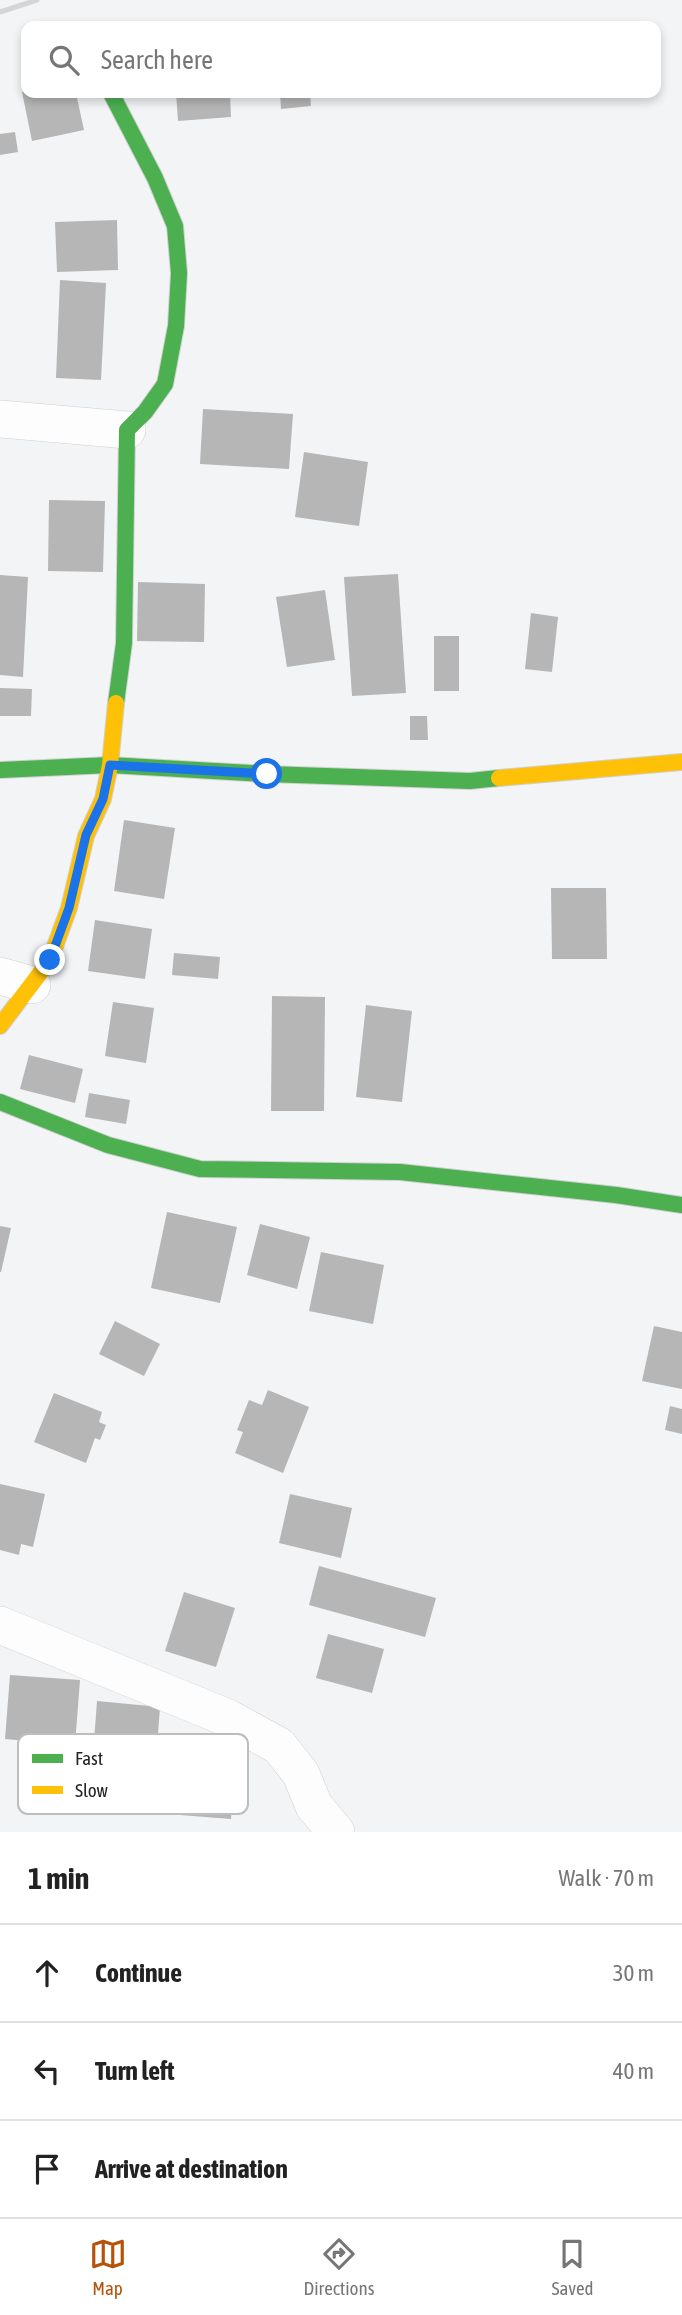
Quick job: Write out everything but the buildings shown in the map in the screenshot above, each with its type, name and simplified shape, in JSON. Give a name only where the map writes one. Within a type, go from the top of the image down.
[{"type":"street","points":[[0,1026],[16,980],[50,960],[69,908],[86,835],[103,799],[110,765],[124,643],[127,430],[145,412],[165,384],[176,326],[179,273],[175,226],[155,178],[114,98]]},
{"type":"street","points":[[0,419],[127,430]]},
{"type":"street","points":[[0,770],[110,765],[470,781],[682,762]]},
{"type":"street","points":[[0,1102],[108,1145],[200,1169],[400,1172],[616,1195],[682,1205]]},
{"type":"street","points":[[0,1625],[228,1718],[279,1745],[301,1774],[314,1806],[336,1832]]},
{"type":"railway","points":[[0,12],[37,0]]},
{"type":"traffic: fast","points":[[114,98],[155,178],[175,226],[179,273],[176,326],[165,384],[145,412],[127,430],[124,643],[116,703]]},
{"type":"traffic: fast","points":[[0,770],[110,765],[470,781],[499,778]]},
{"type":"traffic: fast","points":[[0,1102],[108,1145],[200,1169],[400,1172],[616,1195],[682,1205]]},
{"type":"traffic: slow","points":[[0,1026],[50,960],[69,908],[86,836],[103,799],[110,765],[116,703]]},
{"type":"traffic: slow","points":[[499,778],[682,762]]},
{"type":"route","points":[[50,960],[69,908],[86,835],[103,799],[110,765],[267,774]]}]
